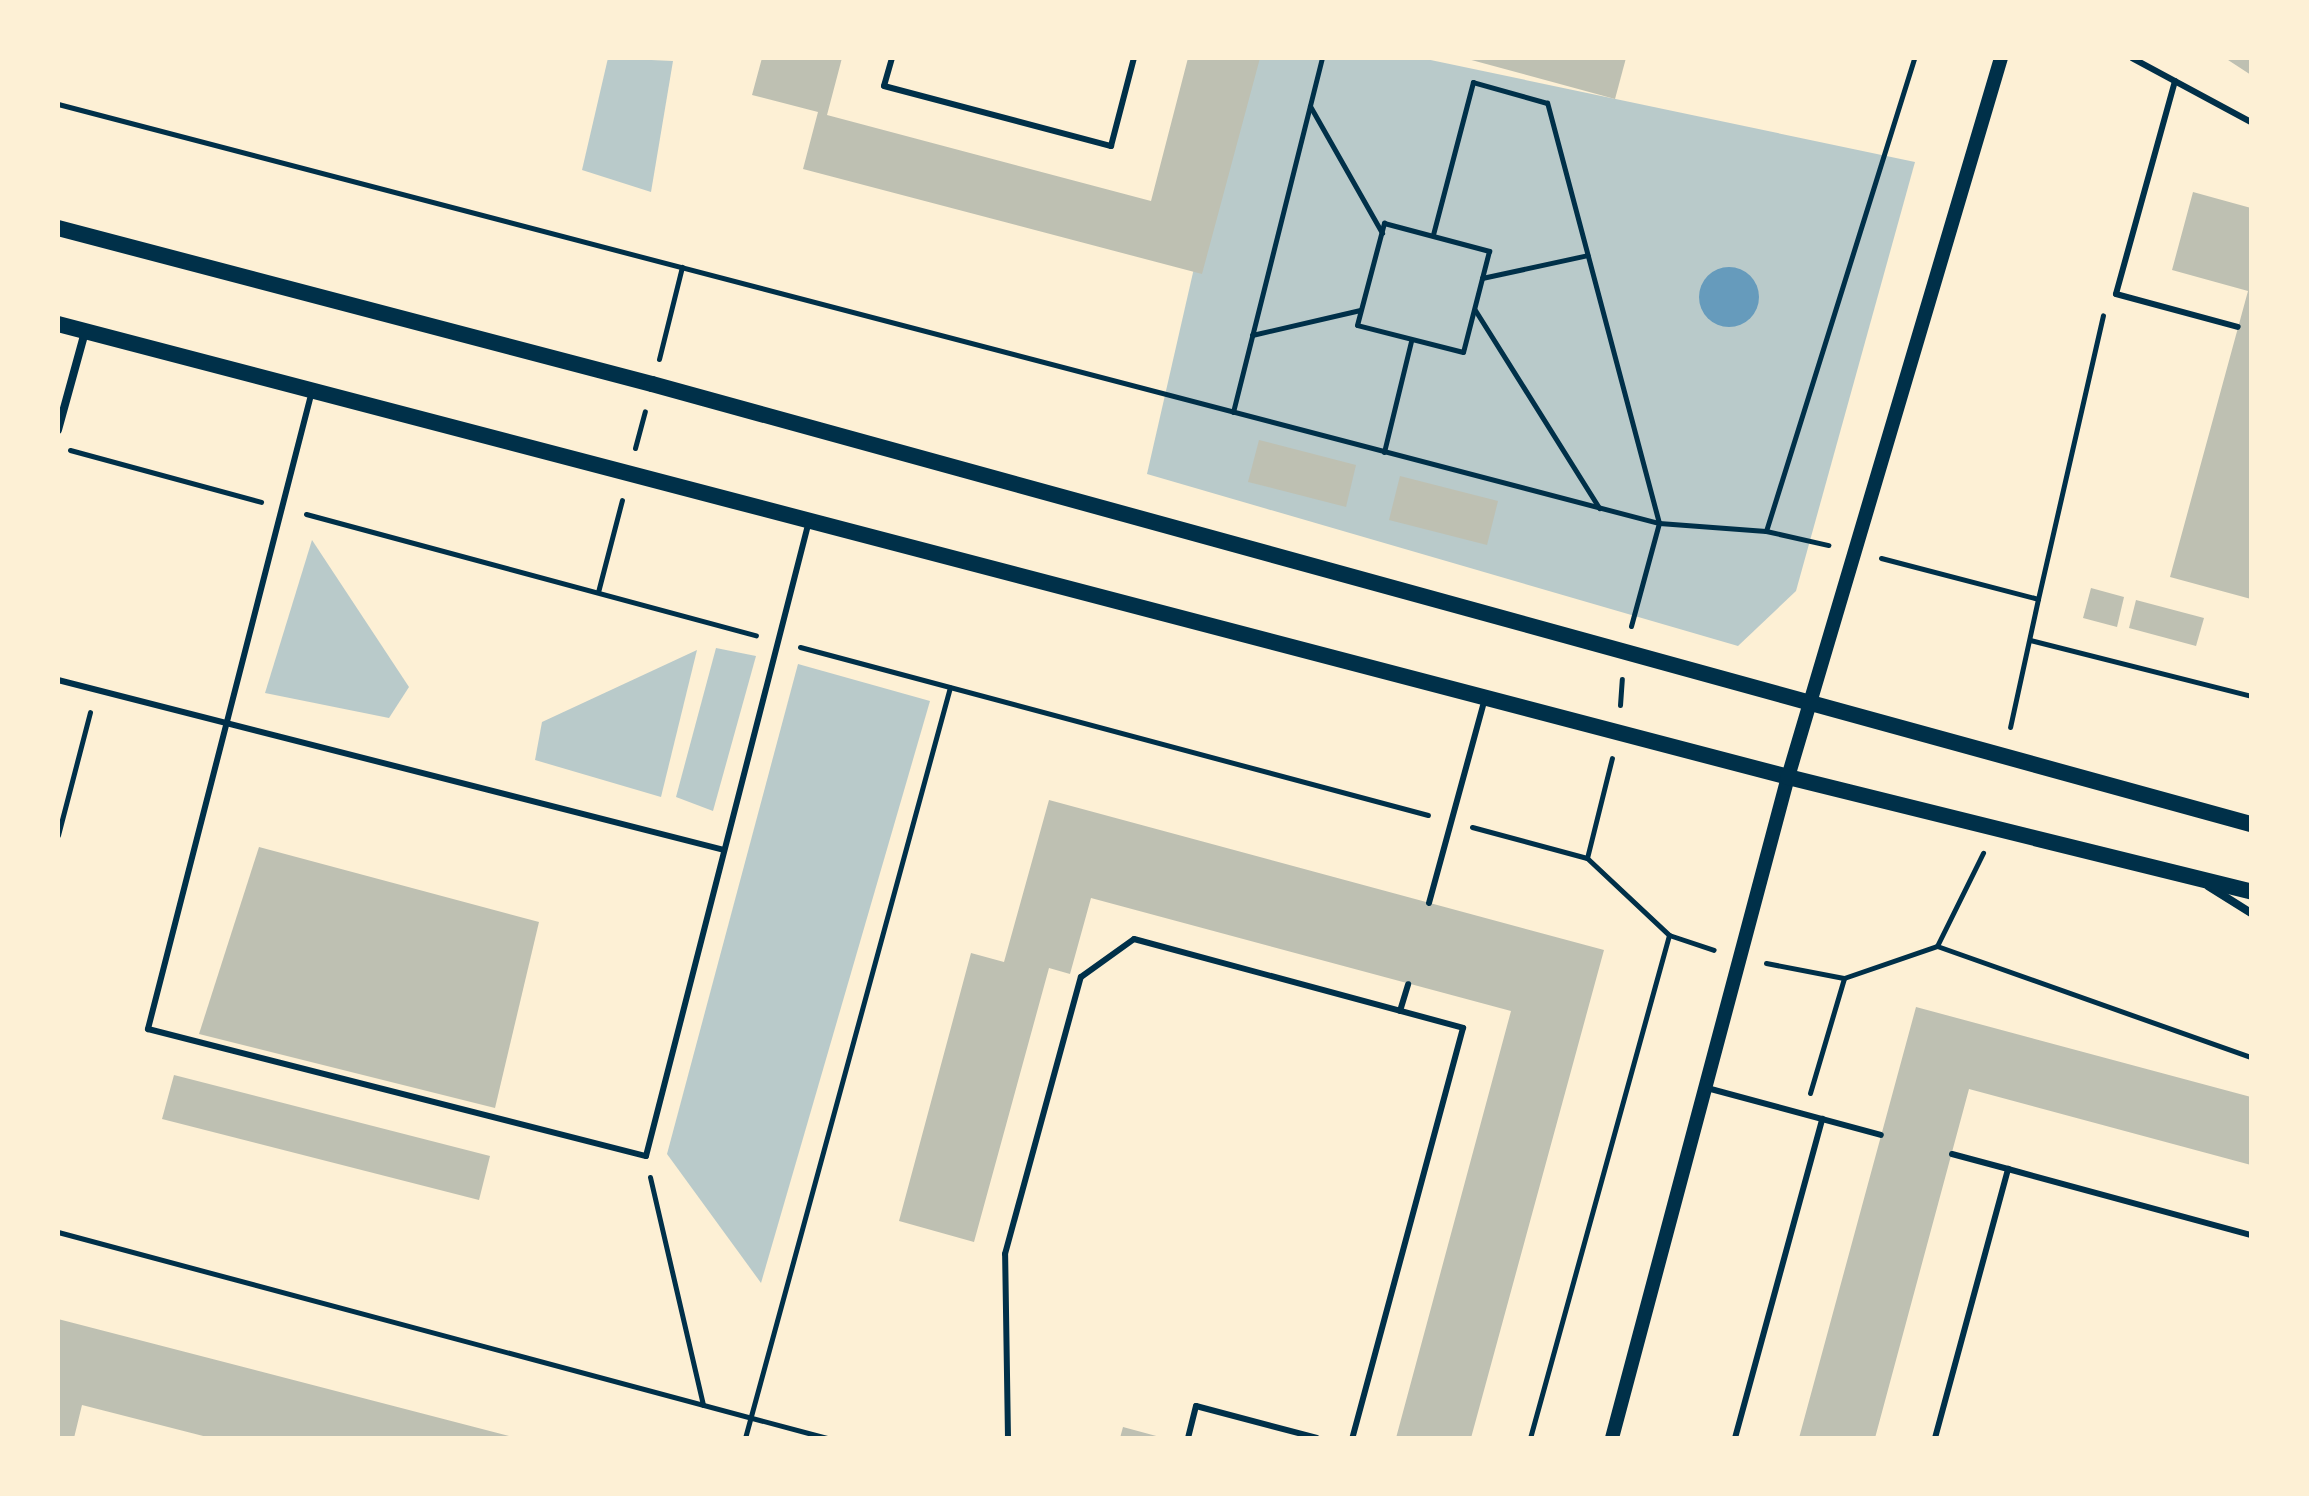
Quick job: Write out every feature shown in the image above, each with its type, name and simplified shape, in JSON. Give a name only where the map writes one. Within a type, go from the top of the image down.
[{"type":"main road","points":[[58,228],[652,384],[1808,706],[2251,824]]},
{"type":"main road","points":[[58,324],[1788,777],[2251,892]]},
{"type":"street","points":[[1612,1438],[1808,706],[2001,58]]},
{"type":"street","points":[[58,430],[85,331]]},
{"type":"street","points":[[2190,875],[2251,913]]},
{"type":"lane","points":[[892,58],[884,86],[1111,146],[1134,58]]},
{"type":"lane","points":[[2132,58],[2251,122]]},
{"type":"lane","points":[[2175,81],[2116,294],[2238,327]]},
{"type":"lane","points":[[312,390],[148,1029],[646,1156],[809,521]]},
{"type":"lane","points":[[58,680],[724,850]]},
{"type":"lane","points":[[1429,903],[1485,698]]},
{"type":"lane","points":[[1008,1438],[1005,1254],[1081,977],[1134,939],[1463,1028],[1352,1438]]},
{"type":"lane","points":[[1400,1011],[1408,984]]},
{"type":"lane","points":[[1705,1087],[1881,1135]]},
{"type":"lane","points":[[1735,1438],[1822,1119]]},
{"type":"lane","points":[[1952,1154],[2251,1235]]},
{"type":"lane","points":[[1935,1438],[2008,1169]]},
{"type":"lane","points":[[1188,1438],[1196,1406],[1317,1438]]},
{"type":"path","points":[[1233,412],[1322,58]]},
{"type":"path","points":[[1766,531],[1914,58]]},
{"type":"path","points":[[58,104],[1659,523],[1547,103],[1473,82],[1433,235]]},
{"type":"path","points":[[1310,106],[1382,234]]},
{"type":"path","points":[[1384,223],[1489,251],[1463,352],[1357,325],[1382,234],[1384,223]]},
{"type":"path","points":[[1482,278],[1588,255]]},
{"type":"path","points":[[598,592],[682,267]]},
{"type":"path","points":[[2038,599],[2105,305]]},
{"type":"path","points":[[1474,309],[1599,508]]},
{"type":"path","points":[[1252,335],[1360,310]]},
{"type":"path","points":[[1384,452],[1411,341]]},
{"type":"path","points":[[58,447],[1587,858]]},
{"type":"path","points":[[2030,640],[2251,696]]},
{"type":"path","points":[[745,1438],[950,687]]},
{"type":"path","points":[[58,835],[96,690]]},
{"type":"path","points":[[1530,1438],[1669,935]]},
{"type":"path","points":[[1937,946],[2251,1057]]},
{"type":"path","points":[[646,1156],[703,1405]]},
{"type":"path","points":[[58,1232],[827,1438]]},
{"type":"shaded area","points":[[608,58],[673,61],[651,192],[582,170]]},
{"type":"shaded area","points":[[1242,58],[1421,58],[1915,162],[1796,591],[1738,646],[1147,474]]},
{"type":"shaded area","points":[[312,540],[409,687],[389,718],[265,693]]},
{"type":"shaded area","points":[[716,648],[756,656],[713,811],[676,797]]},
{"type":"shaded area","points":[[697,650],[661,797],[535,760],[542,722]]},
{"type":"shaded area","points":[[798,664],[930,701],[761,1283],[667,1154]]},
{"type":"water","points":[[1729,267],[1741,269],[1750,276],[1757,285],[1757,309],[1750,318],[1741,325],[1729,327],[1717,325],[1708,318],[1701,309],[1699,297],[1701,285],[1708,276],[1717,269]]},
{"type":"building","points":[[762,58],[842,58],[827,115],[1151,201],[1188,58],[1260,58],[1202,274],[803,169],[818,112],[752,95]]},
{"type":"building","points":[[1464,58],[1626,58],[1615,99]]},
{"type":"building","points":[[2225,58],[2251,58],[2251,75]]},
{"type":"building","points":[[2193,192],[2251,208],[2251,599],[2170,577],[2248,291],[2172,270]]},
{"type":"building","points":[[1259,440],[1356,465],[1346,507],[1248,482]]},
{"type":"building","points":[[1400,476],[1498,501],[1487,545],[1389,520]]},
{"type":"building","points":[[2091,588],[2124,597],[2117,627],[2083,618]]},
{"type":"building","points":[[2136,600],[2204,618],[2196,646],[2129,628]]},
{"type":"building","points":[[1049,800],[1604,950],[1471,1438],[1396,1438],[1511,1011],[1091,898],[1070,974],[1049,968],[974,1242],[899,1221],[971,953],[1004,962]]},
{"type":"building","points":[[259,847],[539,922],[495,1108],[199,1034]]},
{"type":"building","points":[[1916,1007],[2251,1097],[2251,1165],[1969,1089],[1875,1438],[1799,1438]]},
{"type":"building","points":[[174,1075],[490,1156],[479,1200],[162,1119]]},
{"type":"building","points":[[58,1319],[513,1438],[211,1438],[82,1405],[74,1438],[58,1438]]},
{"type":"building","points":[[1123,1427],[1160,1437],[1160,1438],[1120,1438]]}]
